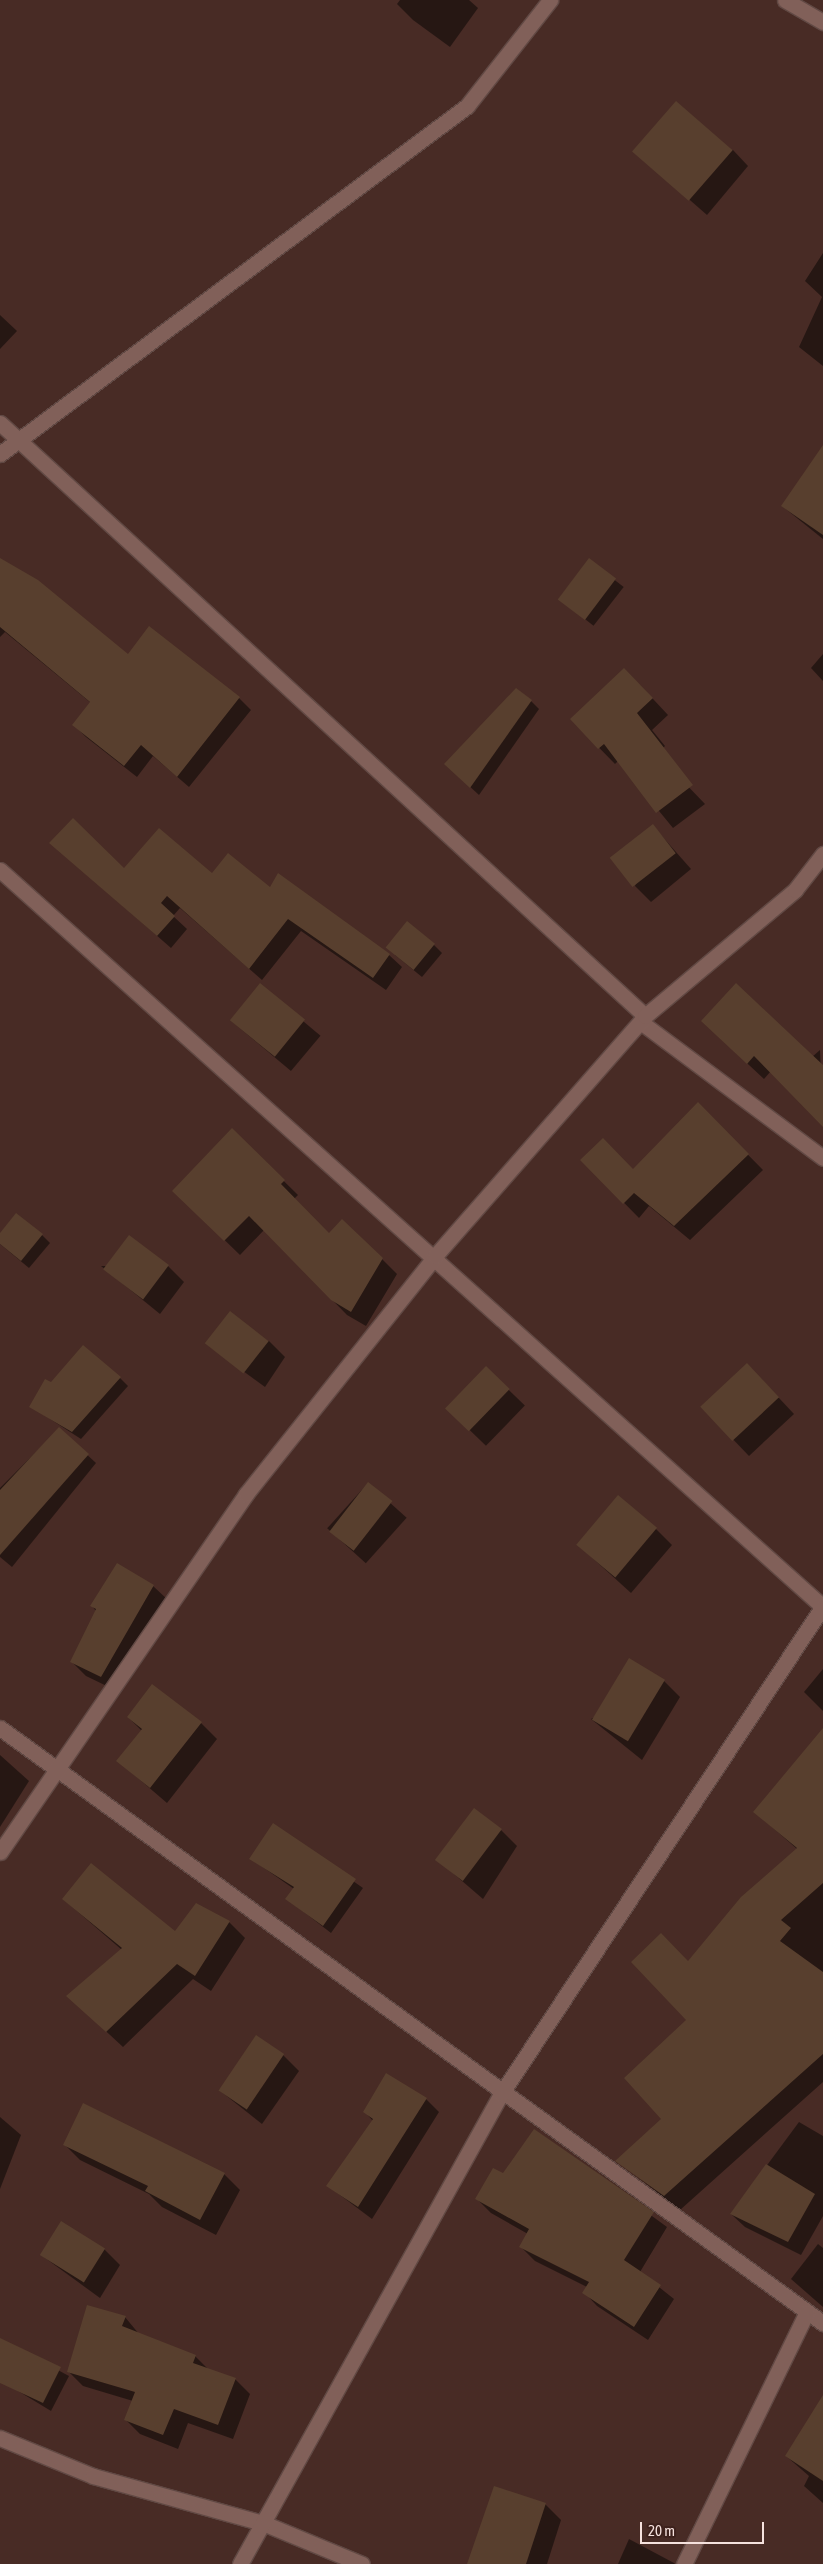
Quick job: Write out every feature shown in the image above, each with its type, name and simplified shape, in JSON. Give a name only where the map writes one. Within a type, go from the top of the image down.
[{"type":"street","points":[[0,454],[18,438],[467,106],[550,0]]},
{"type":"street","points":[[785,0],[823,22]]},
{"type":"street","points":[[0,423],[645,1016]]},
{"type":"street","points":[[0,1852],[246,1494],[435,1256],[645,1016],[795,890],[823,854]]},
{"type":"street","points":[[0,870],[435,1256],[823,1606],[501,2094],[240,2564]]},
{"type":"street","points":[[645,1016],[642,1023],[823,1158]]},
{"type":"street","points":[[0,1728],[58,1768],[501,2094],[823,2323]]},
{"type":"street","points":[[684,2564],[807,2312]]},
{"type":"street","points":[[0,2438],[93,2476],[263,2523],[362,2564]]},
{"type":"building","points":[[676,101],[733,150],[689,201],[632,152]]},
{"type":"building","points":[[823,445],[823,535],[781,506]]},
{"type":"building","points":[[0,558],[38,580],[128,654],[149,626],[240,697],[177,777],[141,745],[124,766],[72,725],[90,702],[0,627]]},
{"type":"building","points":[[589,558],[616,578],[585,620],[558,600]]},
{"type":"building","points":[[624,668],[653,698],[637,713],[693,785],[656,813],[604,744],[598,749],[570,719]]},
{"type":"building","points":[[516,688],[532,700],[470,788],[444,764]]},
{"type":"building","points":[[73,818],[124,868],[159,828],[212,873],[228,853],[270,887],[278,873],[390,954],[373,978],[288,919],[249,969],[167,896],[161,903],[175,916],[157,936],[49,843]]},
{"type":"building","points":[[653,824],[676,853],[632,887],[610,858]]},
{"type":"building","points":[[407,921],[435,944],[414,970],[386,947]]},
{"type":"building","points":[[260,983],[305,1020],[275,1057],[230,1020]]},
{"type":"building","points":[[736,983],[823,1065],[823,1127],[754,1056],[747,1064],[701,1021]]},
{"type":"building","points":[[698,1102],[749,1154],[674,1226],[634,1193],[623,1204],[580,1160],[603,1138],[633,1169]]},
{"type":"building","points":[[232,1128],[285,1180],[281,1184],[329,1233],[342,1219],[383,1258],[351,1312],[331,1300],[249,1216],[224,1241],[172,1191]]},
{"type":"building","points":[[16,1213],[43,1234],[21,1261],[0,1244],[0,1233]]},
{"type":"building","points":[[129,1235],[169,1265],[143,1299],[103,1269]]},
{"type":"building","points":[[230,1311],[269,1341],[243,1373],[205,1343]]},
{"type":"building","points":[[83,1345],[121,1377],[72,1432],[29,1407],[45,1379],[51,1382]]},
{"type":"building","points":[[747,1363],[779,1397],[732,1441],[700,1407]]},
{"type":"building","points":[[486,1366],[510,1389],[469,1431],[445,1408]]},
{"type":"building","points":[[59,1427],[89,1454],[0,1555],[0,1490]]},
{"type":"building","points":[[368,1482],[392,1501],[354,1551],[329,1532]]},
{"type":"building","points":[[618,1495],[657,1528],[615,1578],[576,1545]]},
{"type":"building","points":[[117,1563],[154,1585],[101,1677],[70,1662],[96,1609],[90,1606]]},
{"type":"building","points":[[629,1658],[665,1680],[628,1741],[592,1720]]},
{"type":"building","points":[[152,1684],[202,1722],[150,1788],[116,1761],[142,1729],[127,1717]]},
{"type":"building","points":[[823,1728],[823,1883],[781,1920],[791,1928],[780,1941],[823,1972],[823,2054],[664,2196],[615,2161],[661,2119],[624,2078],[686,2020],[631,1962],[661,1933],[688,1961],[741,1897],[797,1848],[753,1812]]},
{"type":"building","points":[[474,1808],[502,1829],[463,1881],[435,1860]]},
{"type":"building","points":[[273,1823],[356,1879],[323,1926],[285,1899],[294,1887],[249,1859]]},
{"type":"building","points":[[91,1863],[175,1931],[196,1903],[230,1921],[195,1976],[177,1964],[106,2032],[66,1996],[122,1948],[62,1899]]},
{"type":"building","points":[[256,2035],[284,2054],[247,2110],[219,2091]]},
{"type":"building","points":[[386,2073],[427,2098],[358,2207],[326,2186],[373,2119],[363,2112]]},
{"type":"building","points":[[83,2103],[225,2173],[200,2220],[145,2191],[148,2186],[63,2145]]},
{"type":"building","points":[[534,2129],[654,2212],[624,2260],[661,2285],[634,2327],[582,2293],[589,2282],[519,2247],[529,2229],[475,2199],[493,2168],[503,2173]]},
{"type":"building","points":[[766,2164],[815,2194],[788,2242],[730,2214]]},
{"type":"building","points":[[61,2221],[105,2249],[84,2282],[40,2255]]},
{"type":"building","points":[[87,2305],[126,2316],[122,2326],[196,2355],[193,2363],[236,2378],[218,2425],[174,2409],[163,2435],[124,2420],[135,2392],[67,2372]]},
{"type":"building","points":[[0,2338],[61,2367],[43,2403],[0,2383]]},
{"type":"building","points":[[823,2395],[823,2481],[785,2456]]},
{"type":"building","points":[[494,2486],[546,2503],[526,2564],[467,2564]]}]
